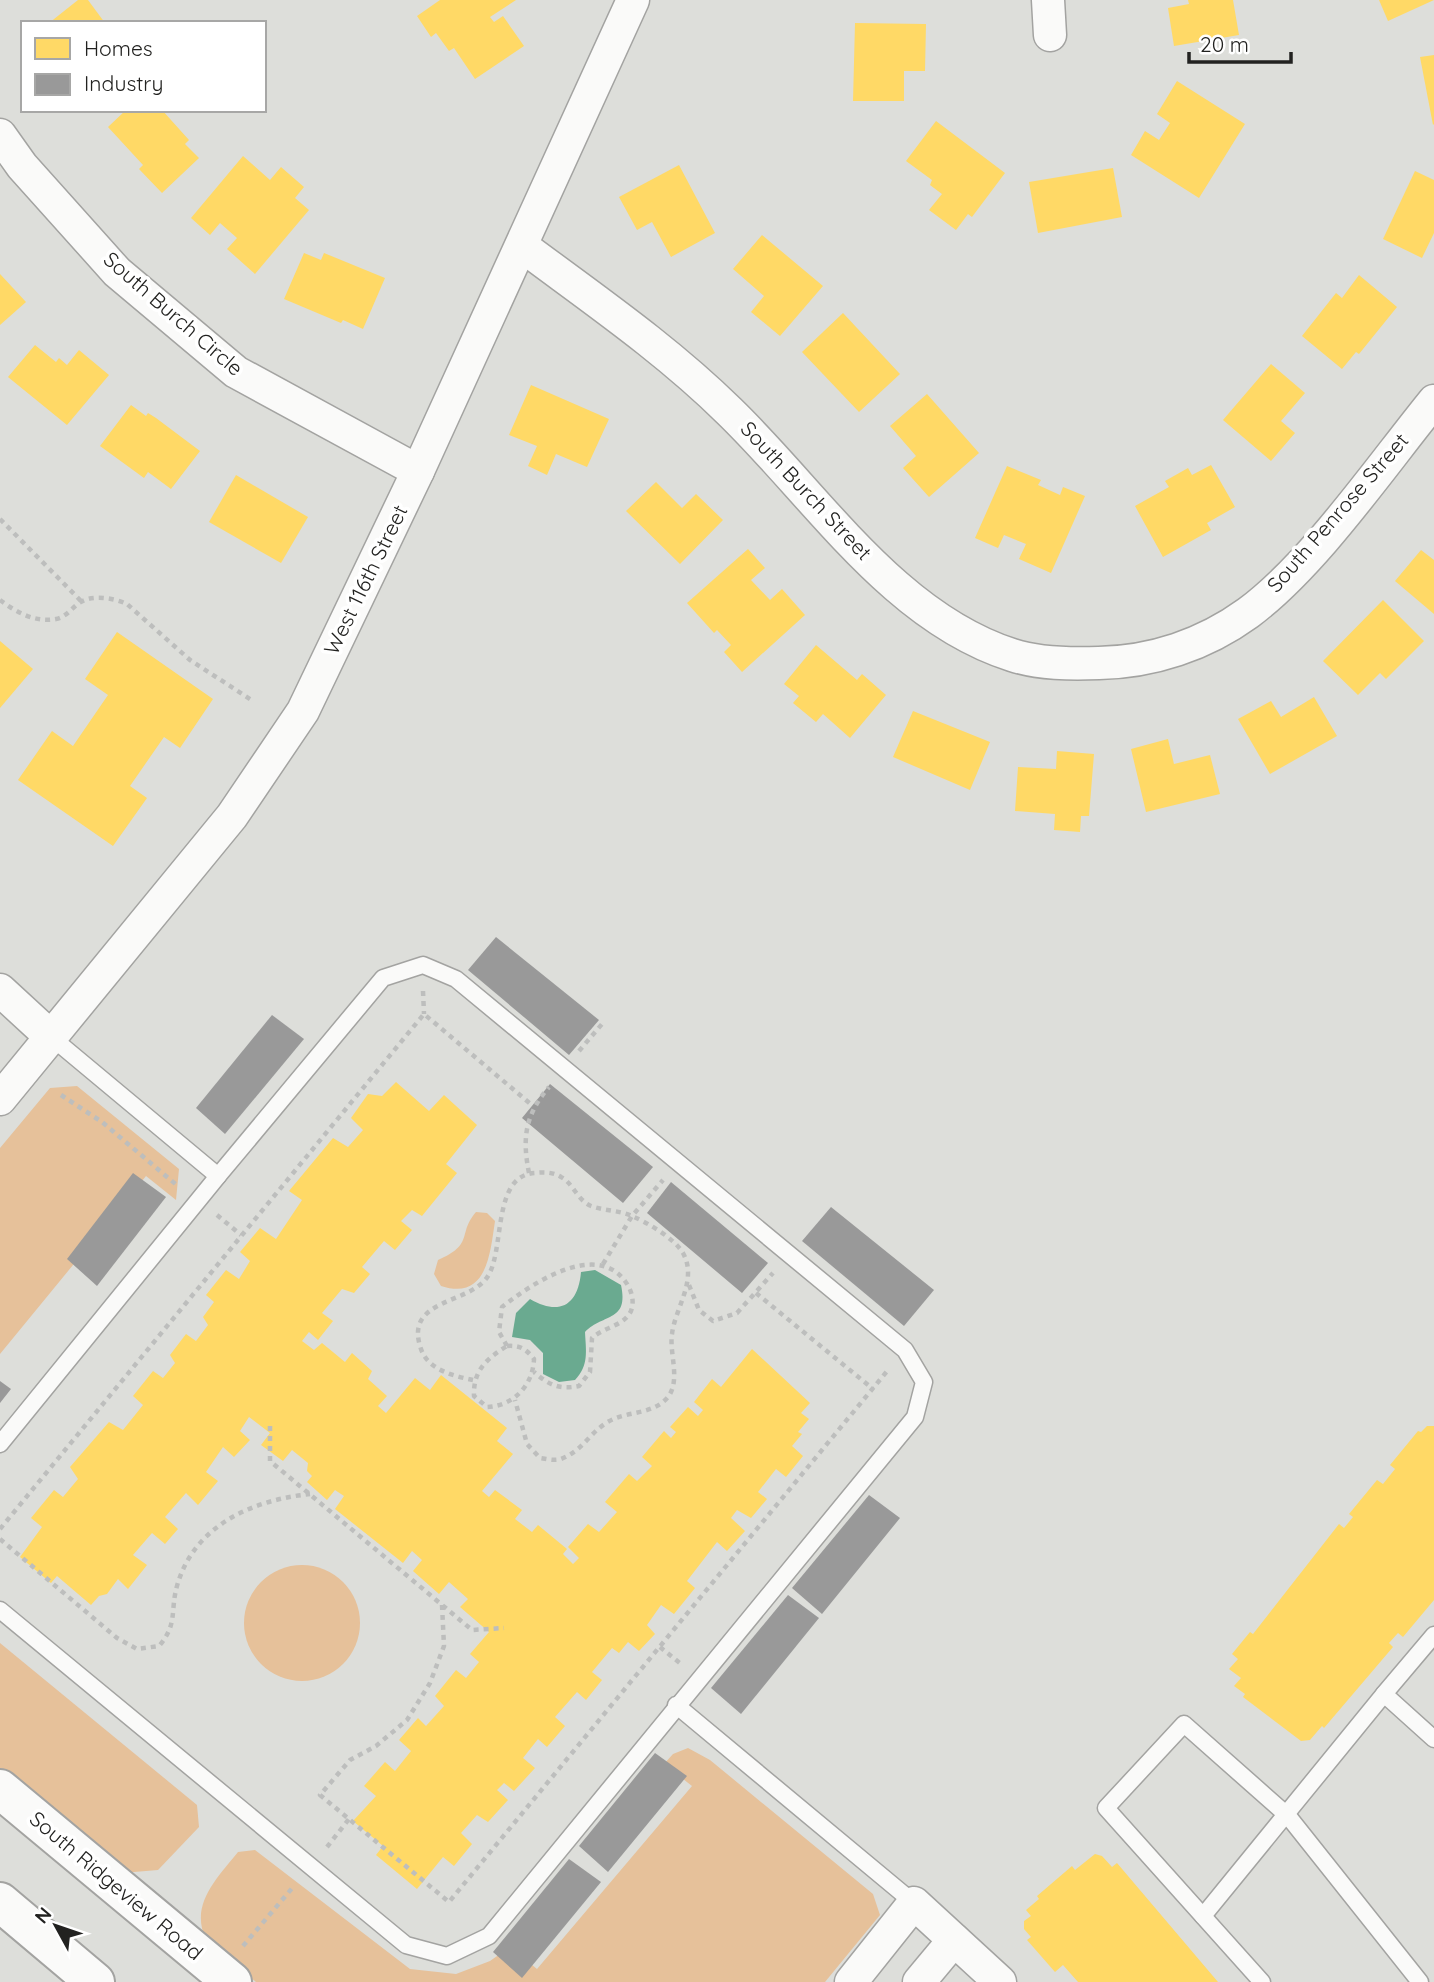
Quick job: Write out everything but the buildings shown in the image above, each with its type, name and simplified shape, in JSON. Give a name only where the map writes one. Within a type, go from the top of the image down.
[{"type":"main road","name":"South Ridgeview Road","points":[[0,1789],[236,1966]]},
{"type":"main road","points":[[0,1902],[90,1980]]},
{"type":"street","name":"West 116th Street","points":[[0,1099],[232,816],[303,711],[418,471],[633,0]]},
{"type":"street","points":[[1048,0],[1050,35]]},
{"type":"street","name":"South Burch Circle","points":[[0,135],[22,166],[117,271],[236,372],[418,471]]},
{"type":"street","name":"South Burch Street","points":[[522,246],[662,350],[730,411],[878,568],[923,610],[962,634],[1013,656],[1064,664],[1120,663]]},
{"type":"street","name":"South Penrose Street","points":[[1120,663],[1164,656],[1208,635],[1256,606],[1284,582],[1324,536],[1434,401]]},
{"type":"street","points":[[0,990],[50,1036]]},
{"type":"street","points":[[850,1982],[914,1903],[1000,1982]]},
{"type":"street","points":[[919,1982],[954,1940]]},
{"type":"lane","points":[[0,1444],[383,978],[423,965],[456,979],[910,1354],[924,1382],[915,1417],[489,1936],[447,1956],[406,1945],[0,1611]]},
{"type":"lane","points":[[50,1036],[218,1176]]},
{"type":"lane","points":[[1203,1916],[1288,1816],[1434,1635]]},
{"type":"lane","points":[[1384,1695],[1434,1739]]},
{"type":"lane","points":[[676,1705],[914,1903]]},
{"type":"lane","points":[[1262,1982],[1106,1808],[1184,1724],[1288,1816],[1420,1982]]},
{"type":"path","points":[[0,519],[81,601]]},
{"type":"path","points":[[0,600],[19,613],[40,619],[58,619],[81,601],[99,598],[117,600],[127,604],[190,660],[253,701]]},
{"type":"path","points":[[0,1529],[424,1014],[533,1106]]},
{"type":"path","points":[[61,1095],[102,1122],[182,1189]]},
{"type":"path","points":[[603,1264],[632,1216],[678,1162]]},
{"type":"path","points":[[474,1380],[451,1375],[433,1365],[421,1350],[419,1331],[424,1315],[439,1304],[476,1290],[488,1277],[496,1259],[506,1196],[515,1182],[529,1173],[548,1172],[563,1177],[589,1206],[632,1216],[666,1236],[684,1254],[689,1284],[699,1310],[713,1321],[737,1313],[789,1254]]},
{"type":"path","points":[[216,1215],[241,1235]]},
{"type":"path","points":[[507,1346],[499,1332],[502,1307],[526,1288],[579,1266],[603,1264],[620,1274],[632,1291],[631,1310],[619,1323],[602,1329],[592,1338],[590,1372],[579,1386],[562,1389],[545,1382],[534,1372]]},
{"type":"path","points":[[515,1400],[527,1444],[540,1458],[558,1460],[580,1450],[605,1423],[626,1414],[653,1410],[670,1395],[675,1371],[671,1337],[677,1309],[689,1284]]},
{"type":"path","points":[[756,1293],[873,1389]]},
{"type":"path","points":[[507,1346],[528,1350],[534,1359],[534,1372],[515,1400],[502,1406],[487,1407],[474,1396],[474,1380],[482,1367],[507,1346]]},
{"type":"path","points":[[442,1605],[444,1646],[430,1684],[408,1720],[376,1746],[349,1760],[320,1795],[449,1902],[893,1364]]},
{"type":"path","points":[[270,1426],[270,1461],[472,1630],[504,1628]]},
{"type":"path","points":[[0,1539],[117,1638],[137,1649],[159,1646],[170,1634],[177,1587],[188,1561],[211,1532],[232,1514],[261,1503],[310,1494]]},
{"type":"path","points":[[660,1647],[684,1667]]},
{"type":"path","points":[[324,1850],[349,1819]]},
{"type":"path","points":[[236,1966],[299,1880]]},
{"type":"shaded area","points":[[77,1086],[179,1169],[176,1200],[146,1176],[0,1354],[0,1148],[50,1088]]},
{"type":"shaded area","points":[[476,1212],[487,1213],[495,1221],[488,1260],[483,1272],[477,1281],[468,1287],[456,1289],[441,1286],[434,1274],[438,1260],[461,1244]]},
{"type":"shaded area","points":[[595,1270],[621,1285],[621,1305],[613,1315],[585,1332],[586,1358],[583,1369],[575,1380],[559,1382],[543,1374],[543,1353],[530,1340],[512,1337],[516,1313],[530,1299],[550,1307],[565,1305],[576,1293],[581,1272]]},
{"type":"shaded area","points":[[302,1565],[324,1570],[343,1582],[355,1601],[360,1623],[355,1645],[343,1664],[324,1676],[302,1681],[280,1676],[261,1664],[249,1645],[244,1623],[249,1601],[261,1582],[280,1570]]},
{"type":"shaded area","points":[[0,1643],[197,1805],[199,1827],[158,1870],[122,1873],[0,1771]]},
{"type":"shaded area","points":[[688,1748],[710,1760],[873,1894],[880,1915],[825,1982],[256,1982],[206,1939],[201,1915],[208,1892],[238,1852],[255,1850],[410,1969],[456,1974],[490,1961],[510,1947],[537,1969],[692,1786],[664,1764],[673,1754]]}]
